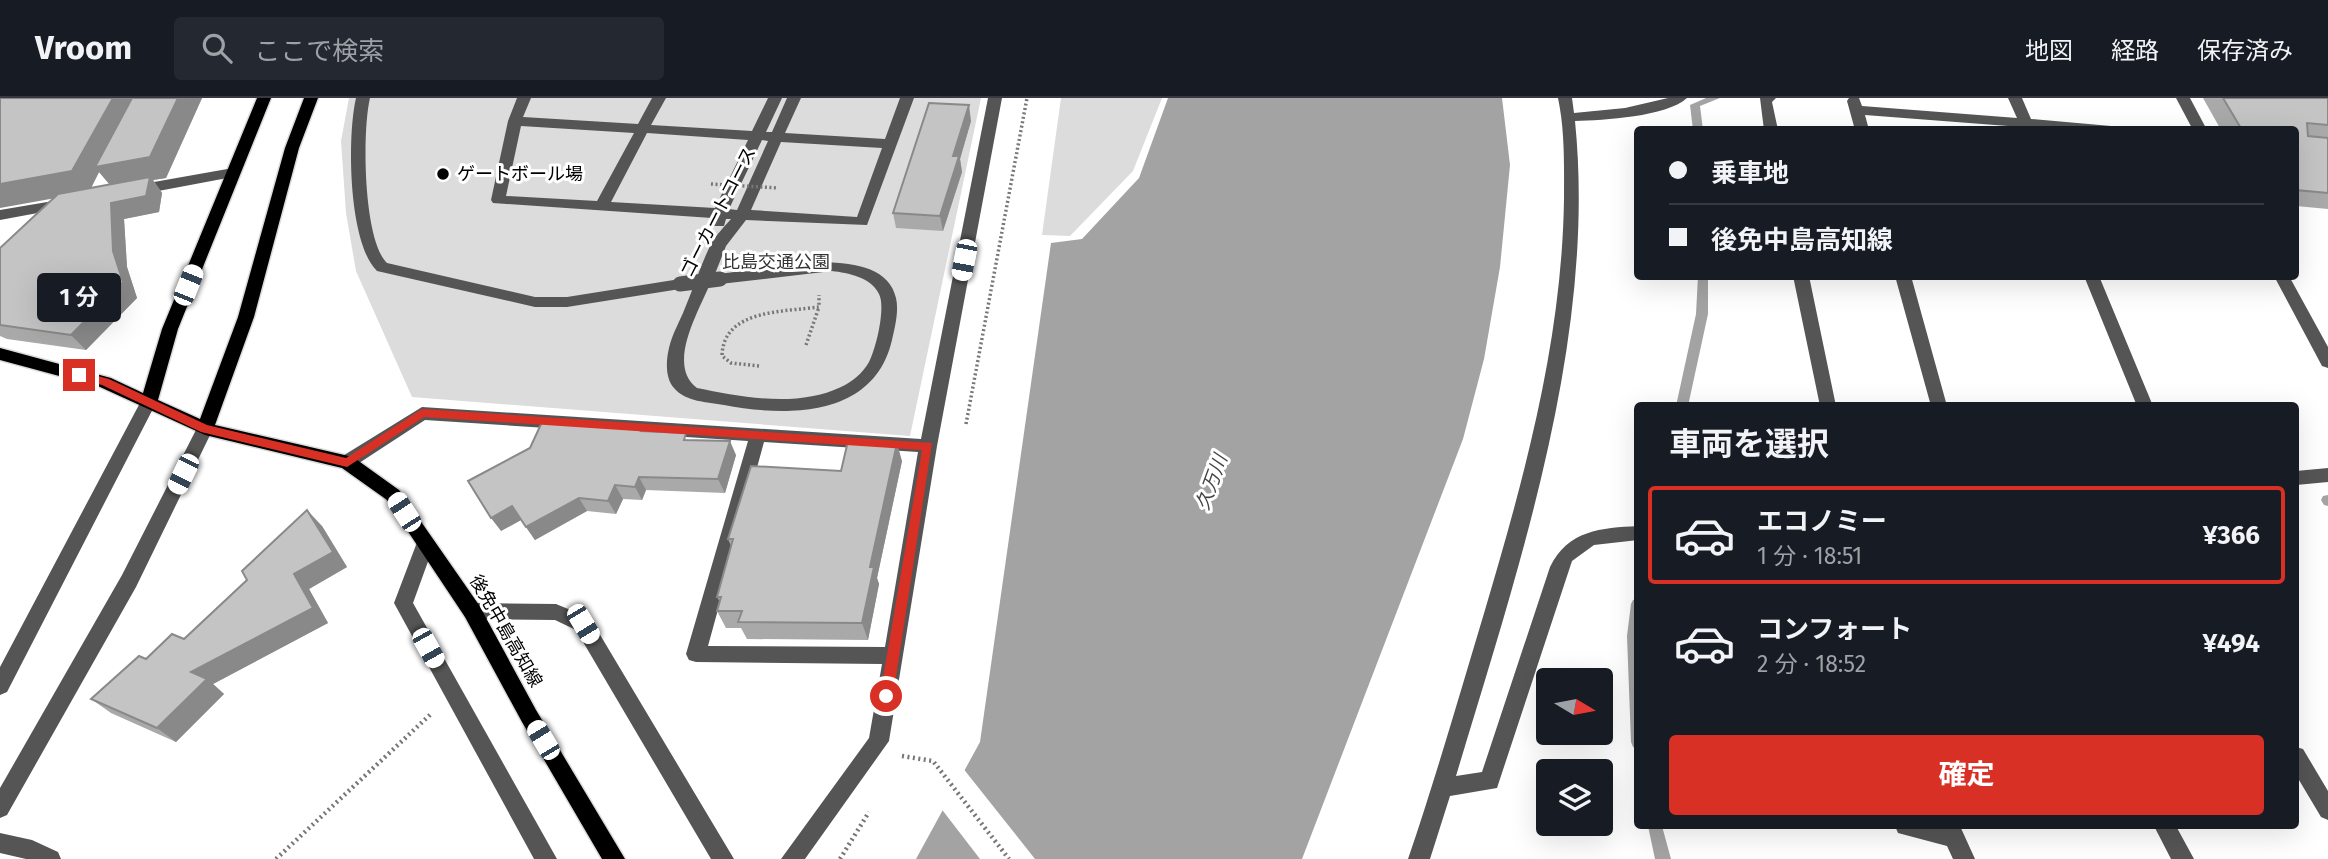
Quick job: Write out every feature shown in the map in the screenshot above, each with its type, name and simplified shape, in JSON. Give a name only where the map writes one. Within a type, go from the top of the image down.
[{"type":"main road","points":[[149,401],[170,329],[264,98]]},
{"type":"main road","points":[[205,429],[246,317],[292,148],[311,98]]},
{"type":"main road","name":"後免中島高知線","points":[[0,354],[105,382],[205,429],[347,463],[393,495],[472,611],[528,716],[614,859]]},
{"type":"street","name":"ゴーカートコース","points":[[363,98],[358,115],[362,211],[372,256],[382,267],[534,302],[567,302],[680,284],[720,279],[832,266],[867,274],[887,293],[890,306],[877,361],[860,383],[849,391],[797,405],[692,393],[680,384],[675,370],[677,347],[719,244],[741,216],[794,98]]},
{"type":"street","points":[[524,98],[515,121],[498,200],[862,222],[907,98]]},
{"type":"street","points":[[601,207],[659,98]]},
{"type":"street","points":[[719,244],[719,215],[775,98]]},
{"type":"street","points":[[792,859],[879,741],[929,446],[995,98]]},
{"type":"street","points":[[1419,859],[1443,787],[1523,513],[1555,371],[1568,276],[1571,223],[1569,117],[1565,98]]},
{"type":"street","points":[[1569,117],[1607,114],[1668,103],[1680,98]]},
{"type":"street","points":[[1769,98],[1765,100],[1770,126]]},
{"type":"street","points":[[2015,98],[2028,126]]},
{"type":"street","points":[[2183,98],[2198,126]]},
{"type":"street","points":[[1861,126],[1855,104],[2028,126]]},
{"type":"street","points":[[515,121],[890,144]]},
{"type":"street","points":[[121,193],[233,173]]},
{"type":"street","points":[[0,215],[83,200]]},
{"type":"street","points":[[1802,280],[1827,402]]},
{"type":"street","points":[[1904,280],[1938,402]]},
{"type":"street","points":[[2093,280],[2143,402]]},
{"type":"street","points":[[2283,280],[2328,362]]},
{"type":"street","points":[[0,687],[149,401]]},
{"type":"street","points":[[347,463],[422,413],[929,446]]},
{"type":"street","points":[[0,808],[129,581],[205,429]]},
{"type":"street","points":[[758,435],[696,654],[893,656]]},
{"type":"street","points":[[2299,478],[2328,475]]},
{"type":"street","points":[[1443,787],[1490,781],[1559,567],[1567,550],[1582,540],[1634,534]]},
{"type":"street","points":[[425,545],[403,603],[546,859]]},
{"type":"street","points":[[472,611],[556,612],[583,624],[723,859]]},
{"type":"street","points":[[2299,761],[2328,810]]},
{"type":"street","points":[[1928,829],[1951,832],[1964,859]]},
{"type":"street","points":[[2167,829],[2183,859]]},
{"type":"street","points":[[0,843],[32,850],[50,859]]},
{"type":"path","points":[[711,184],[778,188]]},
{"type":"path","points":[[806,345],[819,307],[818,286]]},
{"type":"path","points":[[759,366],[731,362],[722,356],[721,348],[726,334],[741,322],[759,315],[819,307]]},
{"type":"path","points":[[276,859],[453,694]]},
{"type":"path","points":[[895,768],[902,756],[933,761],[1009,859]]},
{"type":"path","points":[[840,859],[874,802]]},
{"type":"green space","name":"比島交通公園","points":[[349,98],[981,98],[910,436],[412,397],[356,271],[346,213],[341,141]]},
{"type":"green space","points":[[1061,98],[1162,98],[1133,171],[1070,236],[1042,235]]},
{"type":"water","name":"久万川","points":[[1168,98],[1502,98],[1510,165],[1500,267],[1484,359],[1463,439],[1302,859],[916,859],[980,742],[1051,243],[1082,239],[1139,178]]},
{"type":"pier","points":[[962,767],[1035,859],[980,859],[940,807]]},
{"type":"building","points":[[0,98],[113,98],[72,171],[0,184]]},
{"type":"building","points":[[132,98],[178,98],[150,157],[95,167]]},
{"type":"building","points":[[2223,98],[2328,98],[2328,125],[2307,123],[2308,136],[2328,138],[2328,193],[2299,190],[2299,126],[2240,126]]},
{"type":"building","points":[[929,103],[969,105],[953,156],[959,156],[940,216],[893,213]]},
{"type":"building","points":[[150,177],[146,196],[111,203],[113,251],[123,282],[71,335],[0,325],[0,248],[58,194]]},
{"type":"building","points":[[542,422],[643,427],[641,431],[686,433],[684,440],[730,441],[718,479],[639,477],[635,487],[615,485],[608,501],[579,498],[526,527],[512,506],[491,518],[468,481],[530,448]]},
{"type":"building","points":[[848,441],[897,443],[870,567],[874,567],[862,623],[738,622],[742,611],[717,611],[721,597],[717,597],[733,539],[728,539],[751,466],[841,471]]},
{"type":"building","points":[[307,510],[333,552],[294,574],[313,608],[191,672],[207,679],[157,728],[91,699],[139,656],[146,659],[172,634],[184,639],[247,580],[242,571]]},
{"type":"waterway","points":[[1698,126],[1695,105],[1715,98]]},
{"type":"waterway","points":[[1683,402],[1702,314],[1703,280]]},
{"type":"waterway","points":[[1656,829],[1663,859]]},
{"type":"place","name":"ゲートボール場","points":[[443,174]]},
{"type":"route","points":[[79,375],[105,382],[205,429],[347,463],[422,413],[929,446],[886,696]]}]
